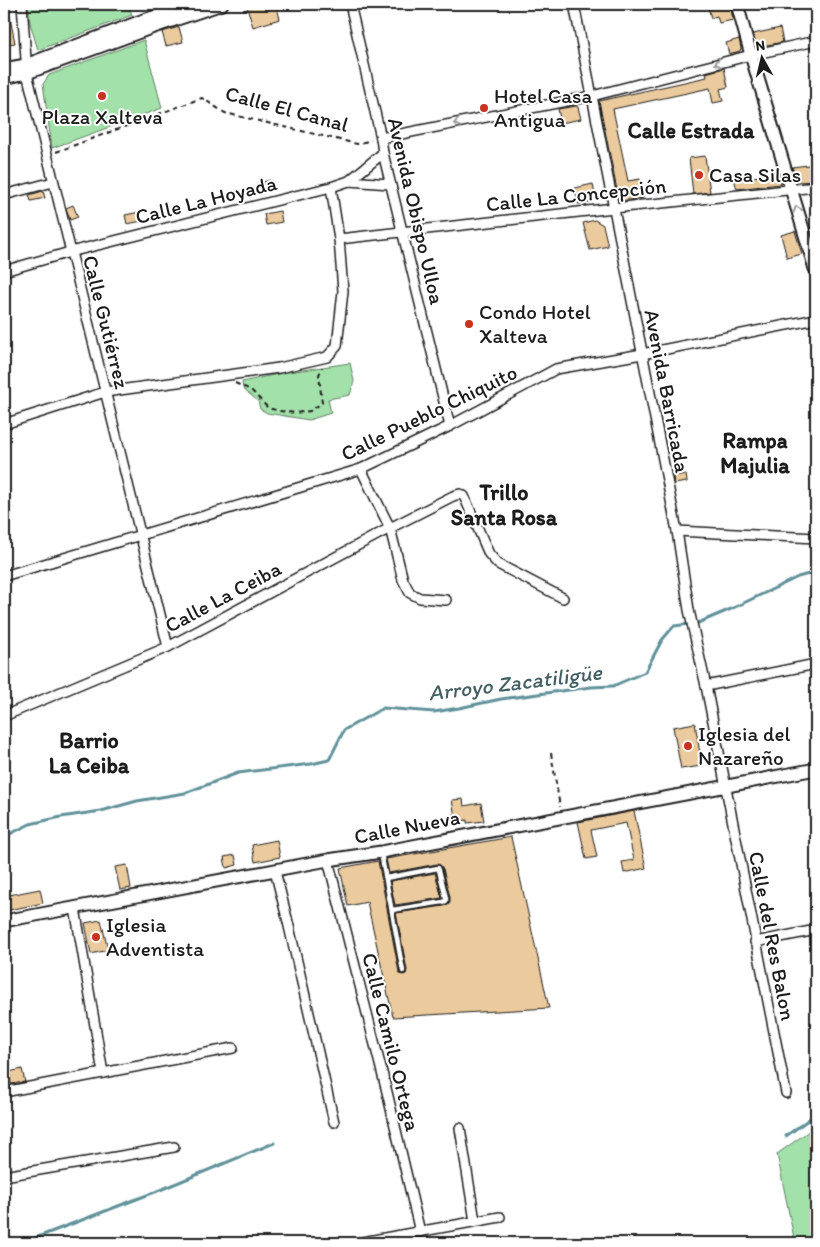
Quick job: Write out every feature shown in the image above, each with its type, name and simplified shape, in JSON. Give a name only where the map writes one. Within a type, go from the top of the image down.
[{"type":"street","name":"Calle Gutiérrez","points":[[22,4],[26,69],[168,647]]},
{"type":"street","points":[[4,78],[146,25],[193,4]]},
{"type":"street","points":[[146,25],[222,4]]},
{"type":"street","name":"Avenida Obispo Ulloa","points":[[350,4],[390,184],[450,426]]},
{"type":"street","name":"Avenida Barricada","points":[[574,4],[677,532],[689,610],[725,786]]},
{"type":"street","points":[[737,4],[816,272]]},
{"type":"street","points":[[381,138],[592,96],[751,55],[816,41]]},
{"type":"street","points":[[4,69],[26,69]]},
{"type":"street","name":"Calle La Hoyada","points":[[4,271],[70,252],[331,187],[349,181],[383,153]]},
{"type":"street","name":"Calle La Hoyada","points":[[349,181],[390,184]]},
{"type":"street","points":[[4,195],[53,182]]},
{"type":"street","points":[[4,424],[105,392],[279,368],[327,357],[337,346],[343,291],[340,240],[331,187]]},
{"type":"street","name":"Calle La Concepción","points":[[340,240],[816,187]]},
{"type":"street","name":"Calle Pueblo Chiquito","points":[[4,576],[361,469],[450,426],[556,369],[642,354],[816,319]]},
{"type":"street","points":[[361,469],[390,528],[403,580],[410,593],[420,598],[446,600]]},
{"type":"street","name":"Calle La Ceiba","points":[[4,716],[168,647],[390,528],[460,494],[464,496],[490,554],[498,564],[563,598]]},
{"type":"street","points":[[677,532],[816,538]]},
{"type":"street","points":[[706,686],[816,664]]},
{"type":"street","name":"Calle Nueva","points":[[4,921],[328,860],[381,852],[816,769]]},
{"type":"street","name":"Calle del Res Balon","points":[[725,786],[786,1093]]},
{"type":"street","name":"Calle Camilo Ortega","points":[[328,860],[387,1092],[420,1232]]},
{"type":"street","points":[[274,870],[334,1122]]},
{"type":"street","points":[[75,908],[103,1073]]},
{"type":"street","points":[[755,942],[816,930]]},
{"type":"street","points":[[4,1092],[233,1048]]},
{"type":"street","points":[[460,1128],[475,1221]]},
{"type":"street","points":[[4,1176],[174,1147]]},
{"type":"street","points":[[357,1243],[500,1216]]},
{"type":"lane","points":[[381,852],[404,971]]},
{"type":"lane","points":[[386,878],[438,868],[446,898],[446,901],[443,902],[392,910]]},
{"type":"path","name":"Calle El Canal","points":[[47,155],[202,98],[225,113],[357,144],[381,138]]},
{"type":"path","points":[[227,375],[234,383],[251,390],[268,408],[296,413],[310,411],[322,403],[319,375],[327,357]]},
{"type":"path","points":[[551,753],[562,816]]},
{"type":"green space","points":[[28,4],[128,4],[132,15],[38,50],[30,23]]},
{"type":"green space","name":"Plaza Xalteva","points":[[144,40],[162,108],[52,148],[43,84],[49,75]]},
{"type":"green space","points":[[350,363],[354,381],[350,395],[328,399],[331,413],[309,420],[267,413],[260,409],[258,401],[243,389],[242,382],[282,373]]},
{"type":"green space","points":[[816,1126],[816,1243],[795,1243],[777,1154]]},
{"type":"building","points":[[259,4],[276,4],[280,19],[253,27],[247,7]]},
{"type":"building","points":[[707,4],[730,4],[733,20],[719,23],[717,16],[711,18]]},
{"type":"building","points":[[8,7],[15,43],[4,45],[4,8]]},
{"type":"building","points":[[179,27],[183,42],[166,46],[162,32]]},
{"type":"building","points":[[780,28],[783,42],[757,47],[753,34]]},
{"type":"building","points":[[739,39],[740,51],[729,54],[726,43]]},
{"type":"building","points":[[724,68],[728,87],[720,89],[723,101],[713,103],[710,88],[613,109],[628,181],[640,179],[643,198],[619,200],[599,101],[707,77],[706,73]]},
{"type":"building","points":[[578,107],[581,119],[561,123],[558,109]]},
{"type":"building","name":"Casa Silas","points":[[705,156],[710,192],[693,194],[689,158]]},
{"type":"building","points":[[816,164],[816,181],[797,182],[792,167]]},
{"type":"building","points":[[779,174],[780,184],[737,189],[734,179]]},
{"type":"building","points":[[270,180],[272,189],[260,193],[257,184]]},
{"type":"building","points":[[593,184],[595,195],[590,202],[578,204],[575,188]]},
{"type":"building","points":[[43,191],[45,198],[31,201],[29,195]]},
{"type":"building","points":[[73,205],[78,217],[70,220],[66,208]]},
{"type":"building","points":[[280,211],[282,222],[266,225],[264,214]]},
{"type":"building","points":[[140,212],[142,221],[127,224],[125,215]]},
{"type":"building","points":[[595,220],[603,225],[608,246],[590,250],[583,223]]},
{"type":"building","points":[[795,231],[802,254],[787,258],[781,235]]},
{"type":"building","points":[[686,474],[687,482],[674,484],[673,476]]},
{"type":"building","name":"Iglesia del Nazareño","points":[[695,723],[702,766],[681,769],[673,727]]},
{"type":"building","points":[[463,799],[464,806],[481,803],[484,821],[467,823],[467,820],[456,822],[452,800]]},
{"type":"building","points":[[634,811],[646,868],[624,873],[622,862],[634,860],[626,823],[591,830],[597,857],[586,859],[578,822]]},
{"type":"building","points":[[511,837],[549,1008],[393,1017],[367,902],[348,906],[340,868],[378,861],[399,972],[403,975],[406,974],[407,970],[396,913],[444,906],[450,903],[450,897],[443,869],[440,865],[389,873],[386,859]]},
{"type":"building","points":[[277,840],[280,857],[255,862],[252,845]]},
{"type":"building","points":[[235,855],[237,865],[226,868],[224,857]]},
{"type":"building","points":[[127,865],[131,888],[120,890],[115,867]]},
{"type":"building","points":[[435,873],[442,898],[395,905],[390,881]]},
{"type":"building","points":[[40,889],[43,903],[4,911],[4,896]]},
{"type":"building","name":"Iglesia Adventista","points":[[101,920],[108,950],[91,954],[85,923]]},
{"type":"building","points":[[22,1069],[25,1082],[11,1084],[9,1072]]},
{"type":"waterway","name":"Arroyo Zacatiligüe","points":[[4,837],[30,824],[101,811],[137,801],[185,793],[238,773],[329,760],[344,730],[383,708],[434,712],[501,699],[591,687],[613,686],[645,672],[662,640],[674,626],[698,623],[798,577],[816,572]]},
{"type":"waterway","points":[[786,1136],[816,1114]]},
{"type":"waterway","points":[[22,1243],[155,1192],[274,1143]]},
{"type":"place","name":"Plaza Xalteva","points":[[102,96]]},
{"type":"place","name":"Hotel Casa Antigua","points":[[484,108]]},
{"type":"place","name":"Casa Silas","points":[[699,175]]},
{"type":"place","name":"Condo Hotel Xalteva","points":[[469,324]]},
{"type":"place","name":"Iglesia del Nazareño","points":[[688,746]]},
{"type":"place","name":"Iglesia Adventista","points":[[96,937]]},
{"type":"district","name":"Calle Estrada","points":[[691,130]]},
{"type":"district","name":"Rampa Majulia","points":[[755,452]]},
{"type":"district","name":"Trillo Santa Rosa","points":[[504,504]]},
{"type":"district","name":"Barrio La Ceiba","points":[[89,752]]}]
